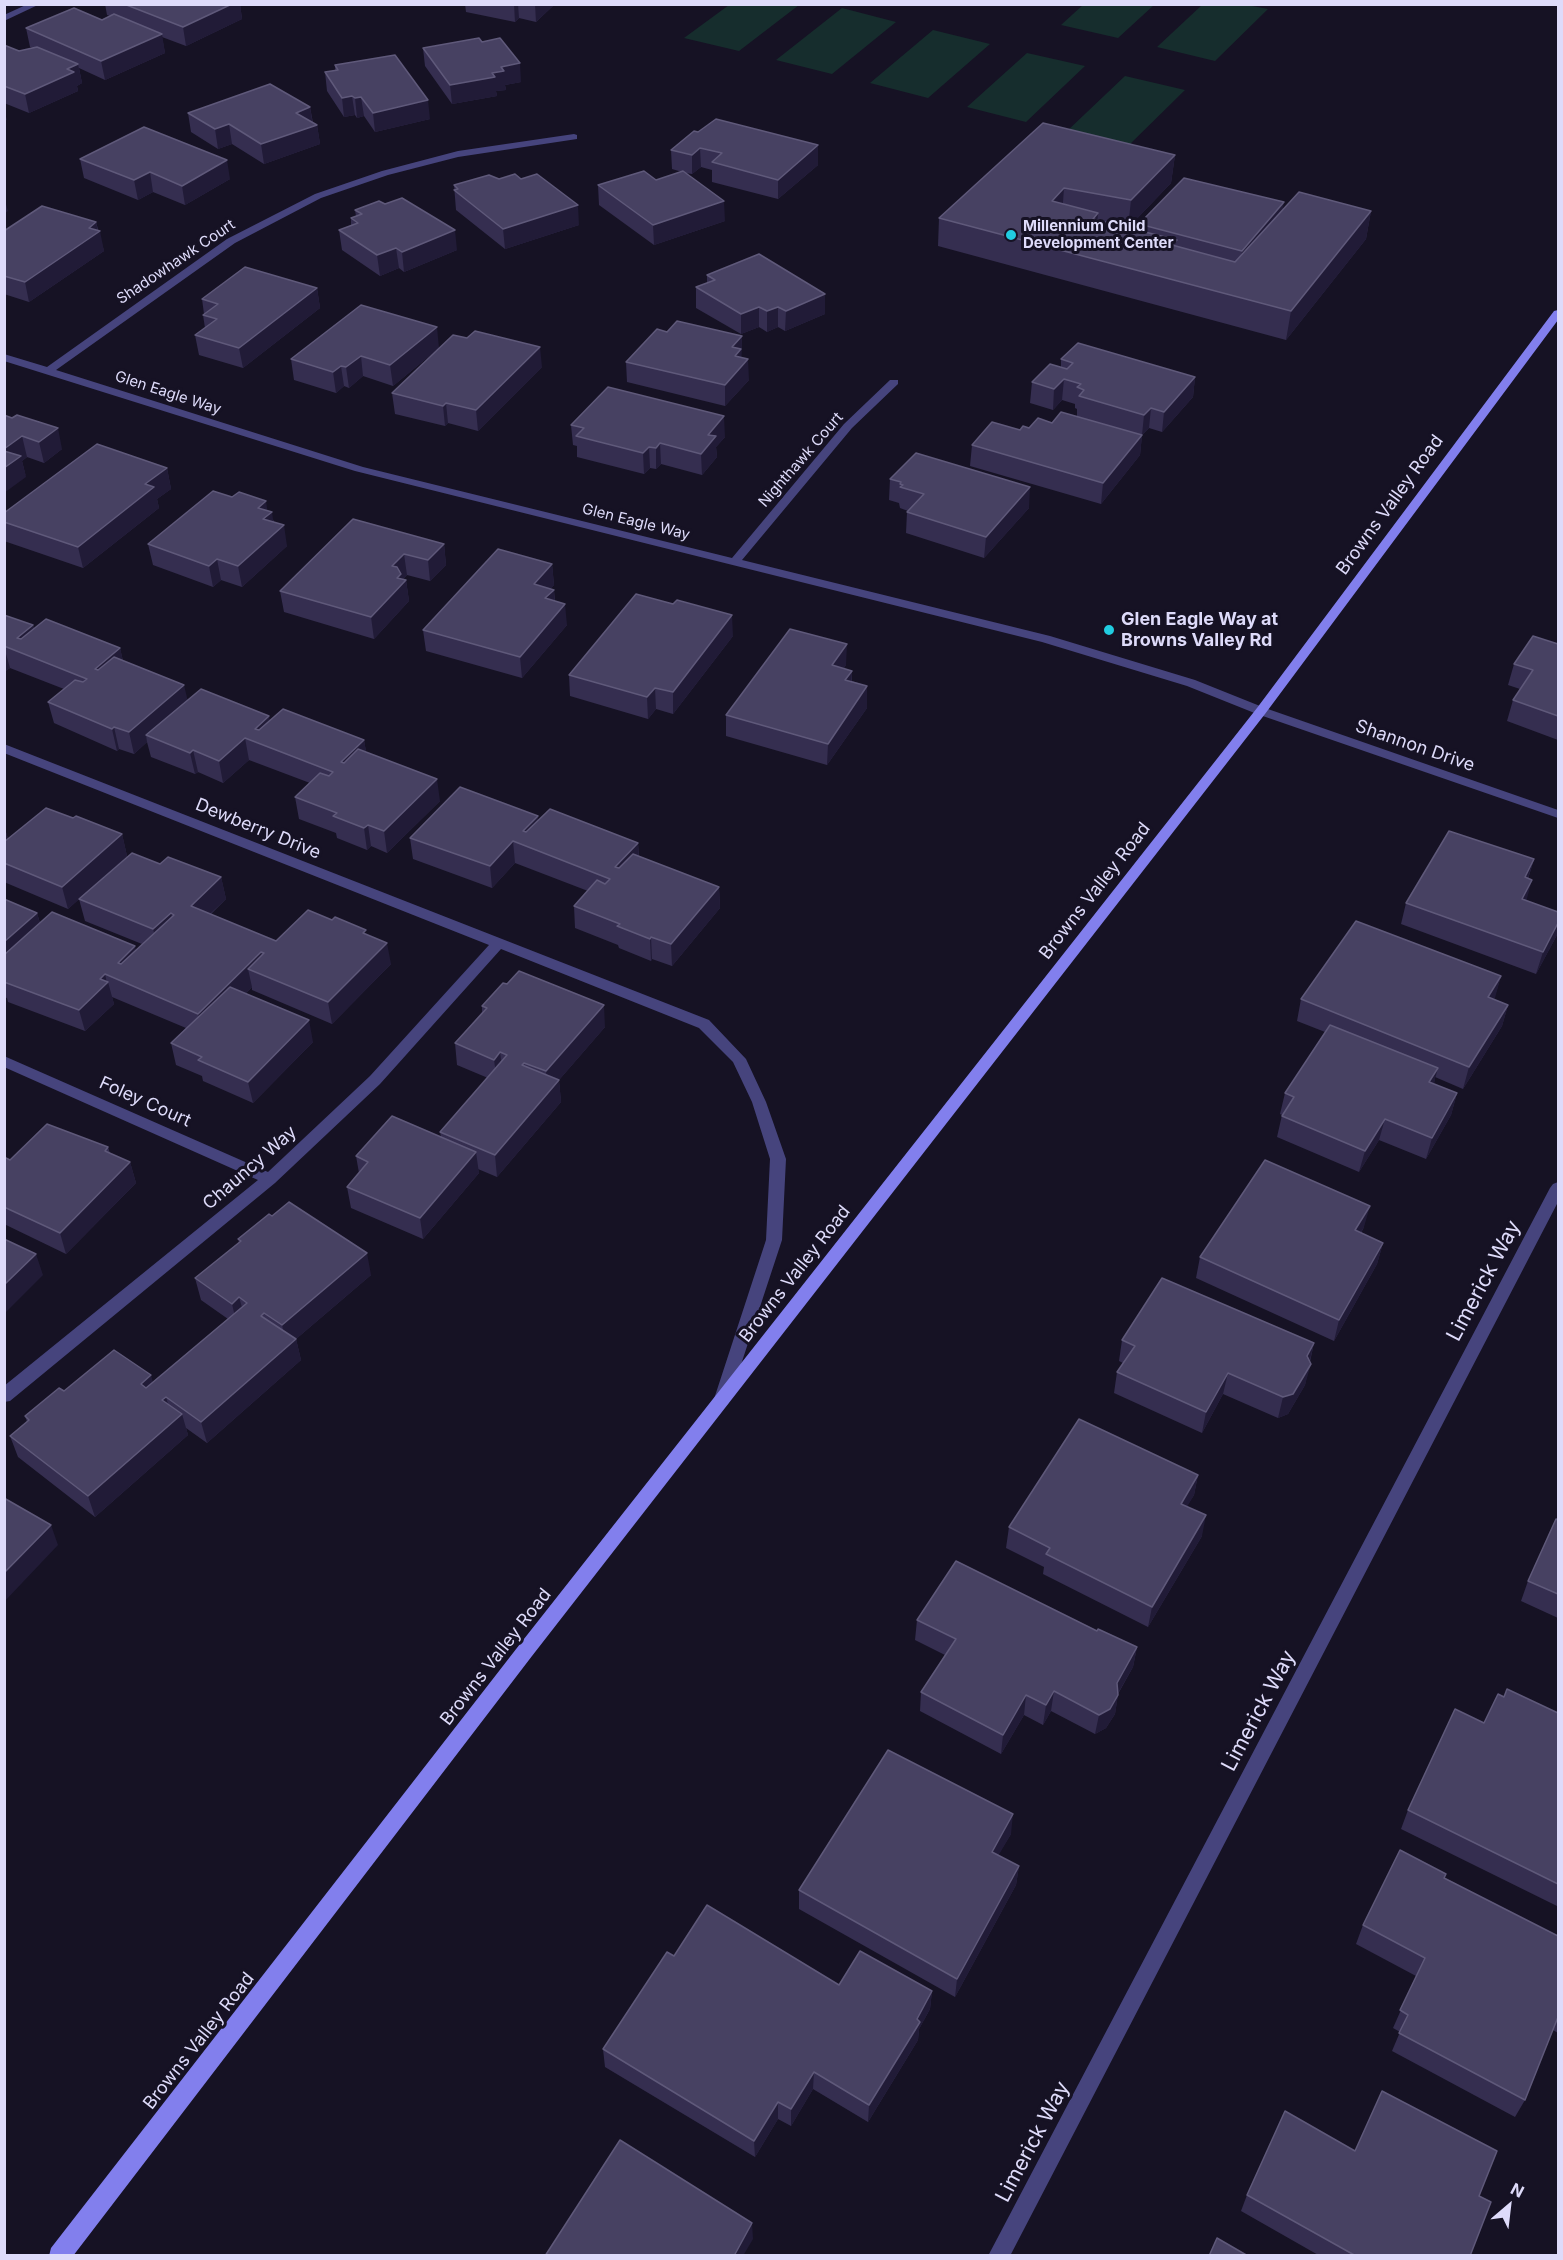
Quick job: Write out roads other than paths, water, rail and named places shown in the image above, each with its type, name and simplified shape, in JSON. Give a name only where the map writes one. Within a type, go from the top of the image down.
[{"type":"main road","name":"Browns Valley Road","points":[[59,2256],[721,1400],[1261,711],[1558,312]]},
{"type":"street","points":[[4,18],[36,4]]},
{"type":"street","name":"Shadowhawk Court","points":[[48,371],[231,241],[318,196],[385,172],[458,154],[574,137]]},
{"type":"street","name":"Glen Eagle Way","points":[[4,357],[359,469],[1046,639],[1191,683],[1261,711]]},
{"type":"street","name":"Nighthawk Court","points":[[735,561],[848,426],[894,382]]},
{"type":"street","name":"Shannon Drive","points":[[1261,711],[1558,814]]},
{"type":"street","name":"Dewberry Drive","points":[[4,748],[498,944],[651,1001],[704,1024],[739,1059],[759,1102],[778,1159],[774,1240],[721,1400]]},
{"type":"street","name":"Chauncy Way","points":[[4,1396],[270,1179],[375,1080],[498,944]]},
{"type":"street","name":"Foley Court","points":[[4,1061],[270,1179]]},
{"type":"street","name":"Limerick Way","points":[[998,2256],[1558,1188]]},
{"type":"place","name":"Millennium Child Development Center","points":[[1011,235]]},
{"type":"place","name":"Glen Eagle Way at Browns Valley Rd","points":[[1109,630]]}]
